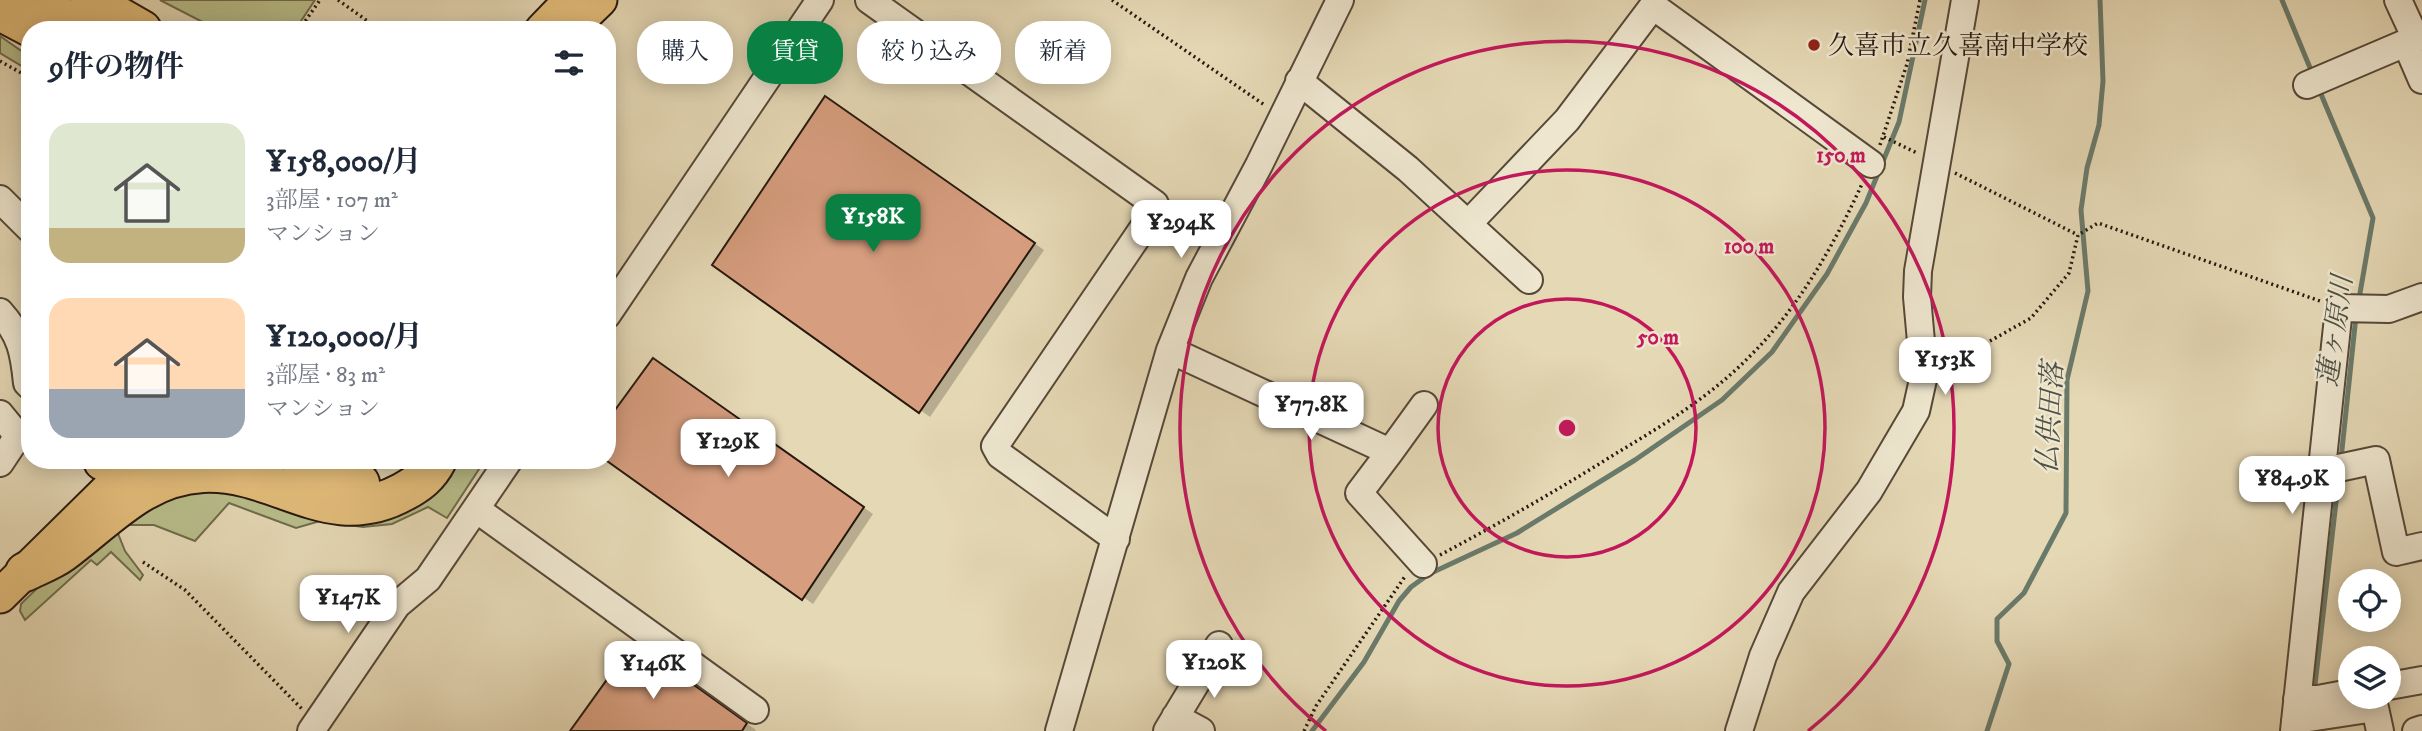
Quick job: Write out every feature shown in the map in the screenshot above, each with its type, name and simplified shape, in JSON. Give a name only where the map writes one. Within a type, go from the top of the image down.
[{"type":"highway","points":[[39,0],[66,21]]},
{"type":"highway","points":[[90,0],[126,21]]},
{"type":"highway","points":[[0,12],[21,22]]},
{"type":"highway","points":[[0,12],[21,32]]},
{"type":"highway","points":[[309,469],[316,476],[362,483],[385,477],[397,469]]},
{"type":"highway","points":[[8,578],[60,554],[132,495],[159,482],[203,473],[229,474],[334,507],[366,508],[392,499],[420,483],[430,469]]},
{"type":"main road","points":[[550,21],[571,0]]},
{"type":"main road","points":[[578,21],[600,0]]},
{"type":"main road","points":[[8,578],[102,469]]},
{"type":"street","points":[[616,302],[820,0]]},
{"type":"street","points":[[869,0],[1155,204],[1152,215],[995,446],[1000,455],[1116,539]]},
{"type":"street","points":[[1739,731],[1763,656],[1791,592],[1880,475],[1916,411],[1924,375],[1917,283],[1965,0]]},
{"type":"street","points":[[2398,0],[2415,39],[2422,80]]},
{"type":"street","points":[[1059,731],[1170,350],[1199,278],[1283,118],[1333,5]]},
{"type":"street","points":[[1468,224],[1567,120],[1653,6],[1871,164]]},
{"type":"street","points":[[2306,85],[2415,39]]},
{"type":"street","points":[[1299,81],[1408,169],[1529,280]]},
{"type":"street","points":[[0,199],[21,220]]},
{"type":"street","points":[[2295,716],[2339,307],[2389,309],[2422,297]]},
{"type":"street","points":[[0,312],[21,330]]},
{"type":"street","points":[[1170,350],[1390,452]]},
{"type":"street","points":[[1423,564],[1359,493],[1424,405]]},
{"type":"street","points":[[0,414],[18,436],[0,463]]},
{"type":"street","points":[[2320,472],[2376,460],[2396,552],[2422,546]]},
{"type":"street","points":[[314,727],[397,605],[428,579],[503,469]]},
{"type":"street","points":[[476,509],[755,710]]},
{"type":"street","points":[[1201,731],[1171,724],[1219,645]]},
{"type":"street","points":[[2401,684],[2422,680]]},
{"type":"street","points":[[2295,716],[2318,699],[2338,695]]},
{"type":"street","points":[[2295,716],[2375,708],[2380,731]]},
{"type":"street","points":[[2416,730],[2422,729]]},
{"type":"path","points":[[305,21],[320,0]]},
{"type":"path","points":[[338,0],[367,21]]},
{"type":"path","points":[[1112,0],[1283,118]]},
{"type":"path","points":[[1304,731],[1316,706],[1409,571],[1544,498],[1658,428],[1728,377],[1752,355],[1795,303],[1842,230],[1871,164],[1886,138],[1907,64],[1920,0]]},
{"type":"path","points":[[0,61],[21,73]]},
{"type":"path","points":[[1886,138],[2078,235]]},
{"type":"path","points":[[1924,375],[2031,318],[2069,273],[2078,235],[2098,223],[2339,307]]},
{"type":"path","points":[[143,562],[185,590],[314,727]]},
{"type":"green space","points":[[160,0],[315,0],[301,21],[201,21]]},
{"type":"green space","points":[[0,36],[21,51],[21,66],[0,53]]},
{"type":"green space","points":[[351,469],[375,469],[367,473]]},
{"type":"green space","points":[[426,469],[479,469],[447,518],[428,507],[392,524],[363,527],[320,521],[296,528],[229,503],[195,541],[154,525],[129,525],[122,509],[195,485],[316,512]]},
{"type":"green space","points":[[117,531],[125,551],[143,575],[140,580],[111,552],[97,565],[91,560],[25,620],[20,611],[21,604],[94,533]]},
{"type":"building","points":[[825,96],[1035,243],[919,413],[712,265]]},
{"type":"building","points":[[653,358],[864,507],[802,600],[616,467],[616,409]]},
{"type":"building","points":[[634,642],[747,723],[742,731],[570,731]]},
{"type":"waterway","points":[[1312,731],[1364,662],[1399,601],[1411,587],[1429,574],[1517,533],[1635,460],[1722,400],[1772,352],[1827,274],[1866,203],[1899,122],[1925,0]]},
{"type":"waterway","name":"仏供田落","points":[[1987,731],[2009,664],[1997,641],[1997,619],[2024,593],[2066,513],[2067,380],[2088,291],[2081,210],[2087,168],[2099,125],[2103,81],[2100,0]]},
{"type":"waterway","name":"蓮ヶ原川","points":[[2282,0],[2313,75]]},
{"type":"waterway","name":"蓮ヶ原川","points":[[2318,87],[2373,218],[2359,299]]},
{"type":"waterway","name":"蓮ヶ原川","points":[[2341,459],[2356,316]]},
{"type":"waterway","name":"蓮ヶ原川","points":[[2315,685],[2339,476]]},
{"type":"place","name":"久喜市立久喜南中学校","points":[[1814,45]]}]
